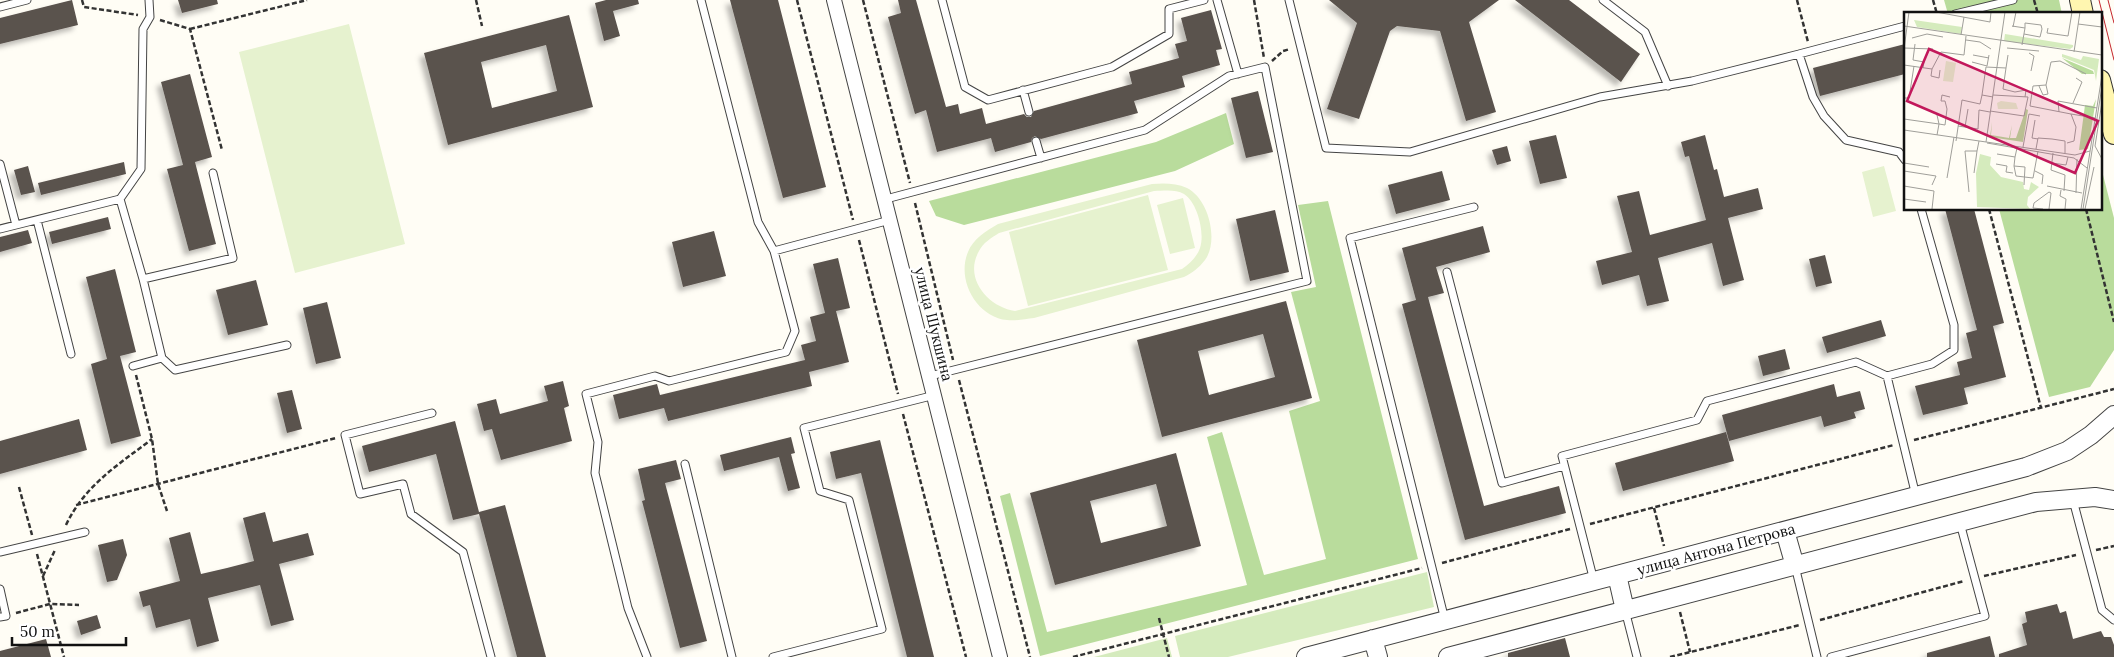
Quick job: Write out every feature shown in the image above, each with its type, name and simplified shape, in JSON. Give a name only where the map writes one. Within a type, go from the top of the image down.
[{"type":"main road","points":[[2102,88],[2114,134]]},
{"type":"street","name":"улица Шукшина","points":[[834,0],[886,199],[1000,657]]},
{"type":"street","name":"улица Антона Петрова","points":[[1306,657],[2026,467],[2067,451],[2091,435],[2114,415]]},
{"type":"street","points":[[1448,657],[2036,502],[2095,497],[2114,500]]},
{"type":"street","points":[[1785,531],[1794,566]]},
{"type":"street","points":[[1617,575],[1625,610]]},
{"type":"street","points":[[1373,640],[1378,657]]},
{"type":"lane","points":[[0,7],[27,0]]},
{"type":"lane","points":[[0,229],[120,199],[142,169],[143,29],[150,17],[149,0]]},
{"type":"lane","points":[[647,657],[628,608],[595,473],[598,442],[586,394],[655,376],[669,381],[786,352],[795,331],[774,251],[758,222],[701,0]]},
{"type":"lane","points":[[942,0],[965,87],[988,100],[1112,67],[1169,34],[1169,9],[1204,0]]},
{"type":"lane","points":[[1217,0],[1238,74]]},
{"type":"lane","points":[[1289,0],[1326,148],[1410,152],[1600,97],[1668,86],[1904,26]]},
{"type":"lane","points":[[1603,0],[1645,32],[1668,86]]},
{"type":"lane","points":[[1963,12],[2013,0]]},
{"type":"lane","points":[[1799,54],[1813,97],[1824,116],[1846,140],[1899,152],[1904,159]]},
{"type":"lane","points":[[886,199],[1145,130],[1229,76],[1265,67],[1307,281],[930,376]]},
{"type":"lane","points":[[1023,90],[1029,112]]},
{"type":"lane","points":[[1036,141],[1041,158]]},
{"type":"lane","points":[[0,164],[16,225]]},
{"type":"lane","points":[[143,279],[233,258],[213,173]]},
{"type":"lane","points":[[120,199],[143,279],[162,358],[175,370],[287,345]]},
{"type":"lane","points":[[1446,620],[1350,238],[1474,207]]},
{"type":"lane","points":[[1594,581],[1562,456],[1696,420],[1707,401],[1856,362],[1887,376],[1932,364],[1954,350],[1954,325],[1921,210]]},
{"type":"lane","points":[[37,220],[71,354]]},
{"type":"lane","points":[[774,251],[891,220]]},
{"type":"lane","points":[[1447,272],[1502,483],[1564,466]]},
{"type":"lane","points":[[133,366],[162,358]]},
{"type":"lane","points":[[1887,376],[1916,496]]},
{"type":"lane","points":[[773,657],[882,629],[849,500],[820,491],[804,428],[935,395]]},
{"type":"lane","points":[[432,413],[345,435],[360,494],[403,484],[411,514],[463,552],[491,657]]},
{"type":"lane","points":[[685,464],[732,657]]},
{"type":"lane","points":[[2072,498],[2102,610],[2114,620]]},
{"type":"lane","points":[[1831,657],[1985,616],[1960,523]]},
{"type":"lane","points":[[0,552],[85,532]]},
{"type":"lane","points":[[1794,566],[1818,657]]},
{"type":"lane","points":[[0,589],[3,616]]},
{"type":"lane","points":[[1625,610],[1637,657]]},
{"type":"path","points":[[82,0],[84,7],[150,17],[190,30],[307,0]]},
{"type":"path","points":[[476,0],[482,26]]},
{"type":"path","points":[[797,0],[966,657]]},
{"type":"path","points":[[863,0],[1030,657]]},
{"type":"path","points":[[1254,0],[1265,67]]},
{"type":"path","points":[[1797,0],[1811,51]]},
{"type":"path","points":[[190,30],[222,150]]},
{"type":"path","points":[[1265,67],[1282,51],[1300,46]]},
{"type":"path","points":[[1988,210],[2041,408]]},
{"type":"path","points":[[2086,210],[2114,322]]},
{"type":"path","points":[[133,366],[152,439],[158,484],[167,511]]},
{"type":"path","points":[[1073,657],[2114,389]]},
{"type":"path","points":[[76,505],[345,435]]},
{"type":"path","points":[[42,576],[76,505],[102,476],[152,439]]},
{"type":"path","points":[[19,487],[64,657]]},
{"type":"path","points":[[1670,657],[1809,623],[1975,578],[2114,546]]},
{"type":"path","points":[[3,616],[50,604],[79,604]]},
{"type":"path","points":[[1159,618],[1169,657]]},
{"type":"green space","points":[[1944,0],[2059,0],[2062,12],[1947,12]]},
{"type":"green space","points":[[349,24],[405,244],[295,273],[239,52]]},
{"type":"green space","points":[[1226,113],[1234,144],[1175,171],[964,225],[936,216],[929,201],[1156,142]]},
{"type":"green space","points":[[1884,166],[1896,211],[1873,217],[1862,172]]},
{"type":"green space","points":[[2102,171],[2114,218],[2114,350],[2090,387],[2049,397],[1999,210],[2102,210]]},
{"type":"green space","points":[[1152,184],[1170,184],[1187,188],[1195,193],[1201,201],[1210,221],[1211,242],[1205,260],[1184,277],[1034,318],[1007,320],[996,317],[978,305],[967,285],[965,274],[965,263],[970,247],[980,236],[998,224]],"holes":[[[1154,191],[1181,192],[1189,198],[1197,211],[1202,235],[1200,248],[1190,263],[1182,269],[1015,311],[996,304],[981,290],[974,272],[975,261],[985,243],[999,233]]]},
{"type":"green space","points":[[1148,195],[1168,270],[1028,306],[1009,232]]},
{"type":"green space","points":[[1183,198],[1195,248],[1170,254],[1157,205]]},
{"type":"green space","points":[[1328,201],[1418,559],[1040,656],[1000,496],[1010,493],[1047,632],[1247,585],[1207,437],[1222,432],[1264,575],[1326,559],[1289,411],[1320,401],[1291,292],[1316,287],[1298,205]]},
{"type":"green space","points":[[1427,572],[1434,607],[1228,657],[1180,657],[1175,636]]},
{"type":"green space","points":[[1167,638],[1172,657],[1094,657]]},
{"type":"building","points":[[72,0],[78,25],[0,44],[0,18]]},
{"type":"building","points":[[178,0],[217,0],[218,4],[182,13]]},
{"type":"building","points":[[606,0],[638,0],[639,4],[613,11],[620,36],[604,41],[595,3]]},
{"type":"building","points":[[730,0],[778,0],[826,187],[783,198]]},
{"type":"building","points":[[898,0],[916,0],[946,107],[958,104],[960,114],[982,108],[986,124],[1024,114],[1027,117],[1031,117],[1034,111],[1132,84],[1129,72],[1179,58],[1175,44],[1187,41],[1181,18],[1211,10],[1222,49],[1216,50],[1220,65],[1182,76],[1185,87],[1134,101],[1138,113],[1041,139],[1035,136],[1031,142],[995,152],[991,138],[937,152],[926,110],[915,114],[888,17],[901,13]]},
{"type":"building","points":[[1329,0],[1499,0],[1469,22],[1496,112],[1466,121],[1440,31],[1397,26],[1390,31],[1359,119],[1327,109],[1357,23]]},
{"type":"building","points":[[1515,0],[1569,0],[1640,54],[1621,82]]},
{"type":"building","points":[[569,15],[593,107],[448,145],[424,53]],"holes":[[[546,45],[557,91],[492,108],[481,62]]]},
{"type":"building","points":[[1904,44],[1904,74],[1820,96],[1813,68]]},
{"type":"building","points":[[190,74],[212,157],[195,162],[216,244],[189,251],[167,169],[183,165],[161,82]]},
{"type":"building","points":[[1258,91],[1273,152],[1246,158],[1231,98]]},
{"type":"building","points":[[1556,135],[1567,178],[1540,184],[1529,141]]},
{"type":"building","points":[[1705,135],[1714,170],[1717,169],[1724,197],[1758,188],[1763,209],[1728,218],[1744,280],[1723,286],[1712,243],[1658,258],[1669,301],[1647,306],[1639,275],[1602,285],[1596,261],[1632,252],[1617,196],[1639,191],[1650,235],[1706,220],[1689,156],[1685,157],[1681,142]]},
{"type":"building","points":[[1507,146],[1511,161],[1497,165],[1492,150]]},
{"type":"building","points":[[124,162],[126,174],[41,195],[38,183]]},
{"type":"building","points":[[28,166],[35,192],[21,195],[14,170]]},
{"type":"building","points":[[1442,171],[1450,200],[1396,214],[1388,185]]},
{"type":"building","points":[[1275,210],[1289,272],[1250,281],[1236,219]]},
{"type":"building","points":[[1945,210],[1974,210],[2004,323],[1993,326],[2006,377],[1964,388],[1968,404],[1923,415],[1915,386],[1960,375],[1957,362],[1972,358],[1966,333],[1977,330]]},
{"type":"building","points":[[108,217],[111,229],[52,244],[49,232]]},
{"type":"building","points":[[1483,226],[1490,252],[1436,267],[1444,293],[1428,297],[1484,506],[1559,486],[1566,513],[1465,540],[1402,304],[1416,300],[1402,248]]},
{"type":"building","points":[[28,230],[32,243],[0,252],[0,237]]},
{"type":"building","points":[[714,231],[726,276],[683,287],[672,242]]},
{"type":"building","points":[[1825,255],[1832,283],[1816,287],[1809,259]]},
{"type":"building","points":[[838,258],[850,308],[836,311],[849,362],[809,372],[812,386],[668,421],[664,408],[619,419],[613,395],[657,384],[660,395],[805,360],[801,345],[816,341],[810,317],[825,313],[813,264]]},
{"type":"building","points":[[115,269],[136,352],[120,356],[141,436],[111,444],[91,364],[107,359],[86,277]]},
{"type":"building","points":[[256,280],[268,325],[228,335],[216,290]]},
{"type":"building","points":[[1286,301],[1312,398],[1162,437],[1137,340]],"holes":[[[1263,334],[1275,377],[1209,395],[1198,351]]]},
{"type":"building","points":[[327,302],[341,358],[316,364],[303,308]]},
{"type":"building","points":[[1881,320],[1886,336],[1827,353],[1822,337]]},
{"type":"building","points":[[1785,349],[1790,369],[1763,376],[1758,356]]},
{"type":"building","points":[[563,381],[569,406],[564,408],[572,441],[501,460],[492,429],[484,431],[477,404],[496,399],[500,414],[548,401],[544,386]]},
{"type":"building","points":[[1834,384],[1837,397],[1860,391],[1865,409],[1854,412],[1856,418],[1824,427],[1821,416],[1729,441],[1722,415]]},
{"type":"building","points":[[292,390],[302,429],[287,433],[277,393]]},
{"type":"building","points":[[79,419],[87,450],[0,474],[0,441]]},
{"type":"building","points":[[455,421],[479,512],[505,505],[546,657],[517,657],[479,514],[453,520],[436,454],[369,472],[362,446]]},
{"type":"building","points":[[1726,432],[1734,461],[1623,491],[1615,463]]},
{"type":"building","points":[[791,437],[795,453],[791,454],[800,488],[788,491],[779,457],[724,471],[720,455]]},
{"type":"building","points":[[880,440],[934,657],[907,657],[861,473],[836,479],[830,452]]},
{"type":"building","points":[[1176,453],[1201,546],[1055,585],[1030,493]],"holes":[[[1156,484],[1167,526],[1101,543],[1090,501]]]},
{"type":"building","points":[[676,460],[681,479],[665,483],[707,641],[680,648],[642,501],[645,500],[638,469]]},
{"type":"building","points":[[265,512],[273,542],[308,533],[314,555],[279,564],[294,620],[271,626],[260,585],[208,598],[219,641],[197,647],[190,619],[156,628],[150,605],[143,607],[139,592],[180,581],[169,538],[190,532],[201,574],[254,561],[243,518]]},
{"type":"building","points":[[123,539],[127,555],[117,580],[107,582],[98,545]]},
{"type":"building","points":[[2057,604],[2060,613],[2066,611],[2073,639],[2101,631],[2104,637],[2111,637],[2114,645],[2114,657],[1999,657],[1999,654],[2027,645],[2022,624],[2027,622],[2025,612]]},
{"type":"building","points":[[97,615],[101,628],[81,635],[77,621]]},
{"type":"building","points":[[1990,636],[1995,657],[1927,657],[1927,653]]},
{"type":"building","points":[[1565,638],[1570,657],[1508,657],[1508,653]]},
{"type":"building","points":[[46,639],[51,657],[0,657],[0,651]]},
{"type":"tram line","points":[[2099,0],[2114,60]]},
{"type":"tram line","points":[[2108,0],[2114,23]]}]
